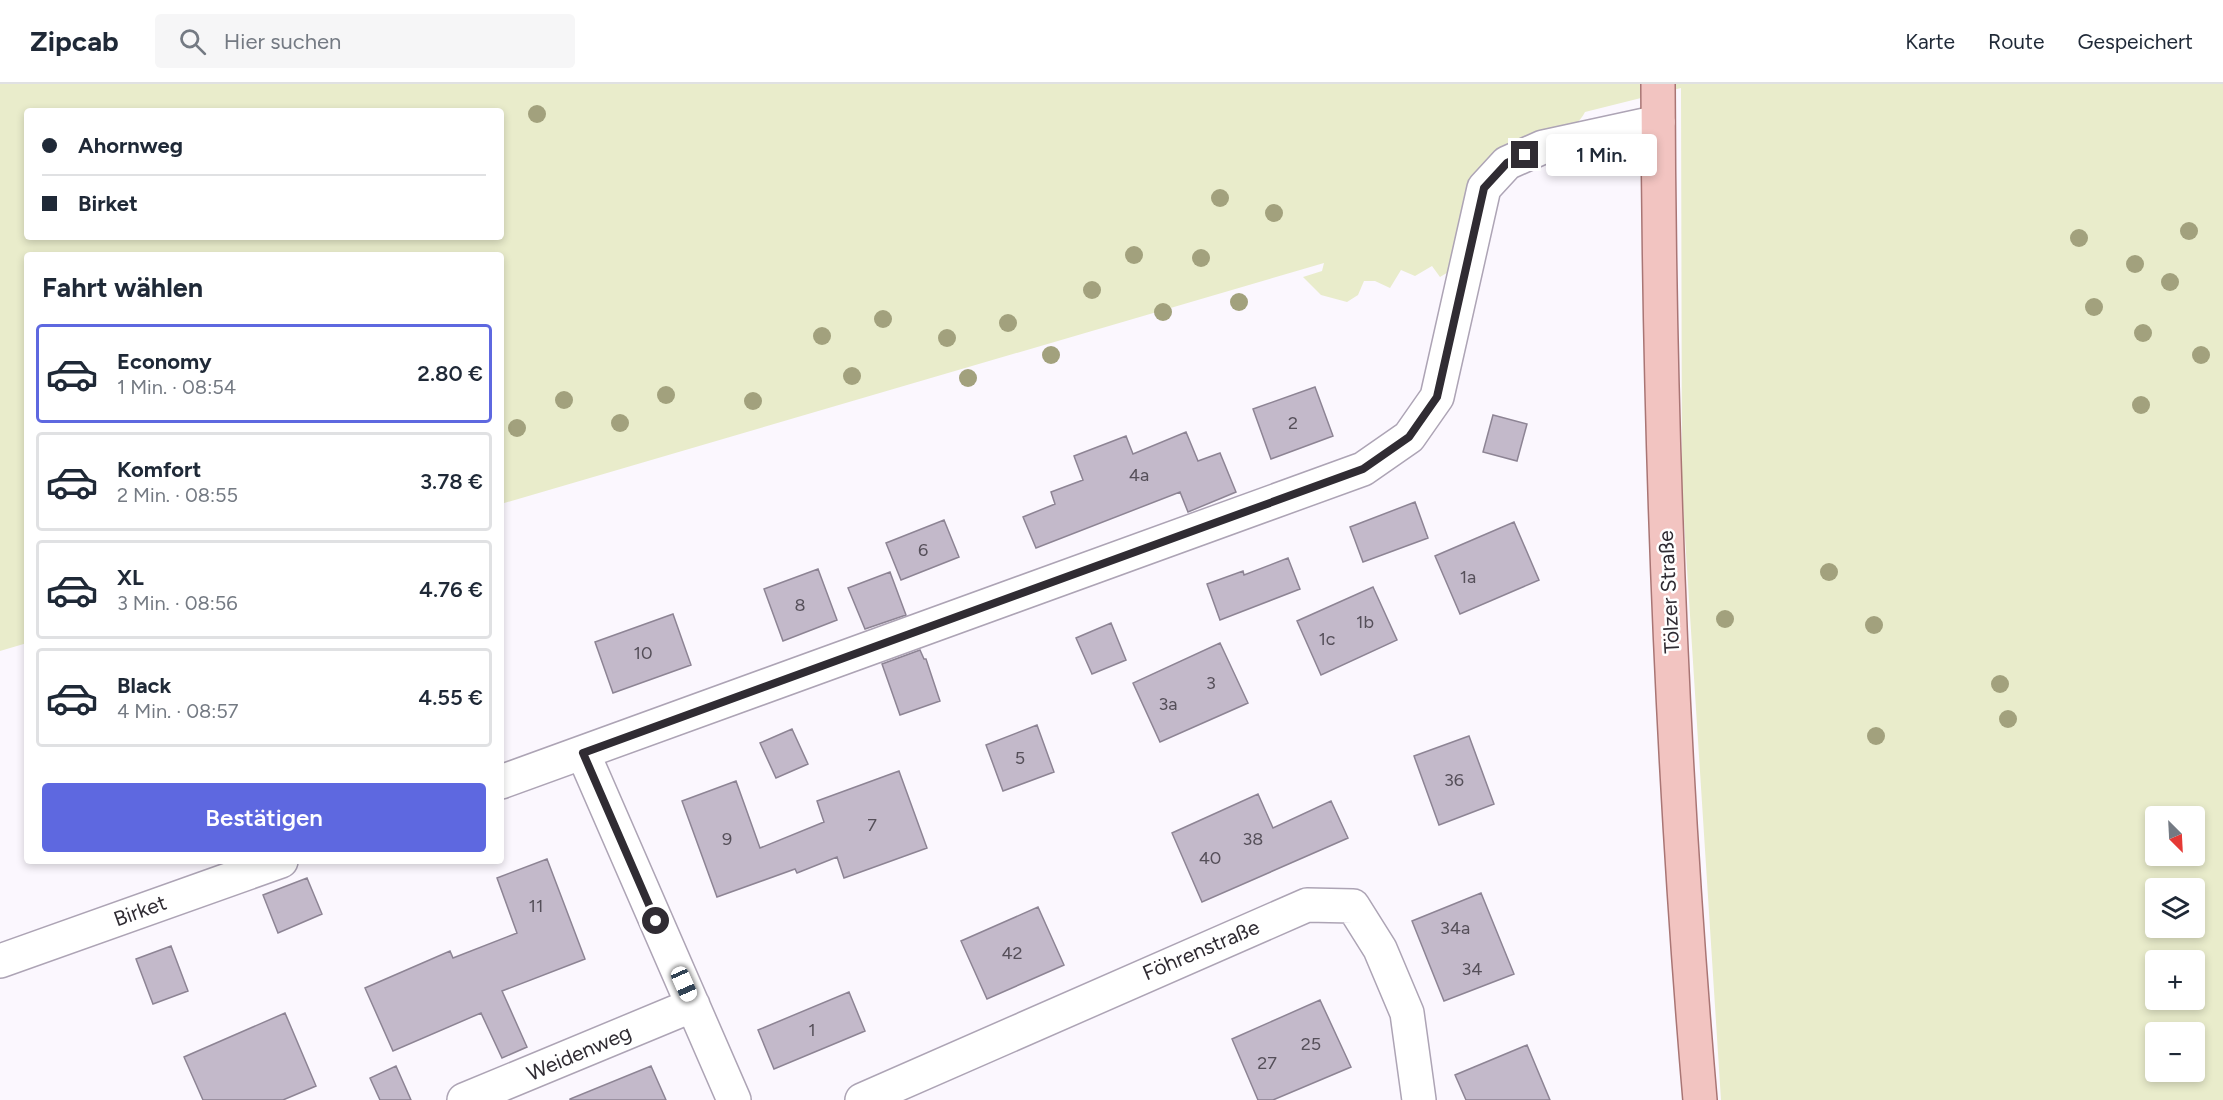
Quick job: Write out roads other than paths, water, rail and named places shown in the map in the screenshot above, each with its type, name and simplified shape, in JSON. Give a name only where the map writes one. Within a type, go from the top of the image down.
[{"type":"main road","name":"Tölzer Straße","points":[[1658,84],[1663,488],[1683,872],[1700,1100]]},
{"type":"street","points":[[504,781],[1363,469],[1409,437],[1437,397],[1484,188],[1507,163],[1543,147],[1658,122]]},
{"type":"street","points":[[583,753],[734,1100]]},
{"type":"street","name":"Birket","points":[[0,961],[272,864]]},
{"type":"street","name":"Föhrenstraße","points":[[862,1100],[1307,904],[1353,906],[1380,949],[1407,1013],[1419,1100]]},
{"type":"street","name":"Weidenweg","points":[[464,1100],[693,1005]]}]
